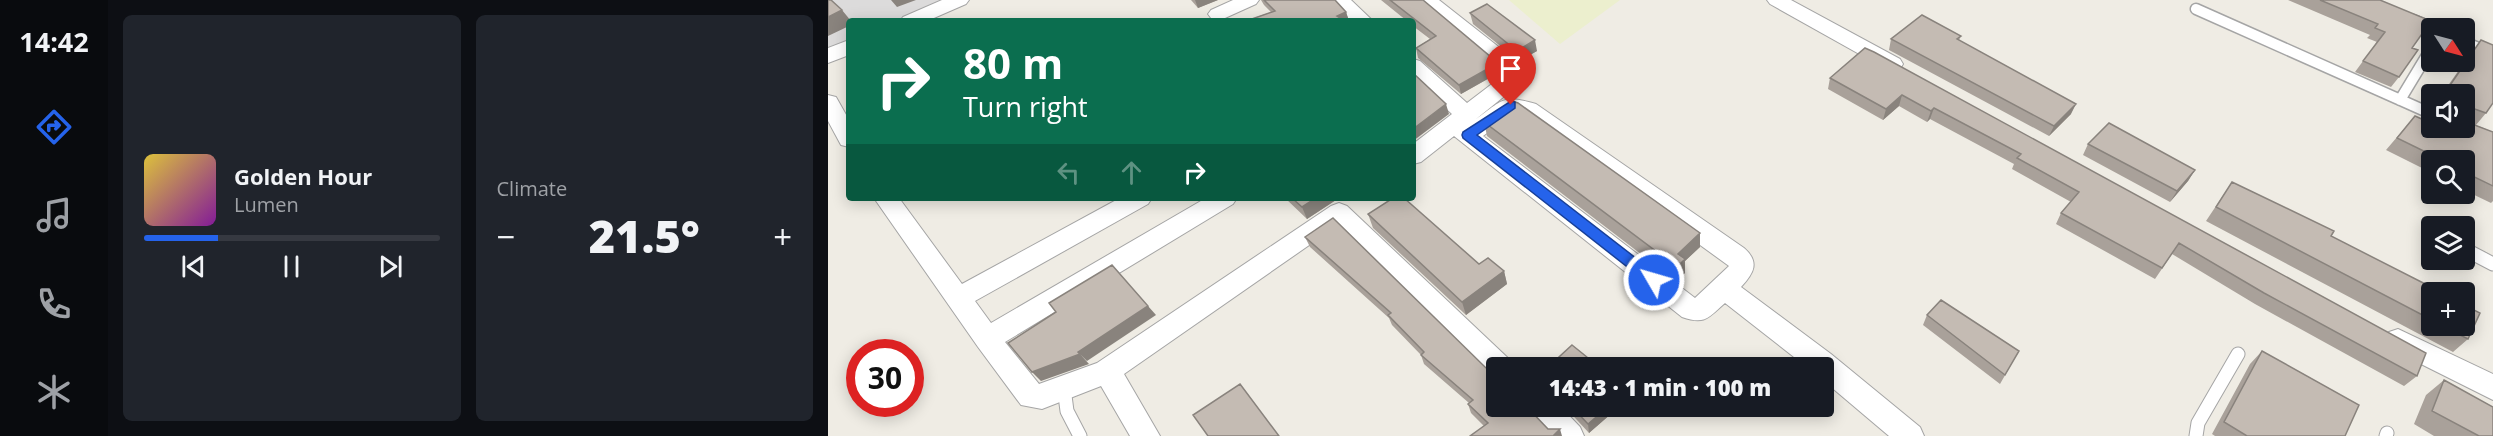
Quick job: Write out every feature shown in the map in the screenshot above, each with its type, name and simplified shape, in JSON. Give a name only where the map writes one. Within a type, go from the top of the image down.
[{"type":"street","points":[[917,18],[959,0]]},
{"type":"street","points":[[1340,0],[1360,18]]},
{"type":"street","points":[[1427,0],[1515,73],[1510,81],[1463,125]]},
{"type":"street","points":[[1777,0],[1909,72]]},
{"type":"street","points":[[1218,14],[1250,4]]},
{"type":"street","points":[[828,56],[846,48]]},
{"type":"street","points":[[1416,70],[1463,125],[1691,309],[1698,311],[1704,309],[1742,269],[1742,261],[1735,255],[1527,109],[1511,105],[1463,125],[1416,154]]},
{"type":"street","points":[[828,102],[846,134]]},
{"type":"street","points":[[888,201],[987,339],[1031,396],[1038,398],[1107,371],[1349,205],[1490,357]]},
{"type":"street","points":[[958,298],[1135,201]]},
{"type":"street","points":[[987,339],[1220,201]]},
{"type":"street","points":[[1724,288],[1821,362],[1910,436]]},
{"type":"street","points":[[2376,328],[2493,388]]},
{"type":"street","points":[[1107,371],[1146,436]]},
{"type":"street","points":[[1551,417],[1570,436]]},
{"type":"lane","points":[[2196,9],[2421,109]]},
{"type":"lane","points":[[2401,14],[2421,23]]},
{"type":"lane","points":[[2475,47],[2493,54]]},
{"type":"lane","points":[[2400,100],[2421,65]]},
{"type":"lane","points":[[2475,255],[2493,264]]},
{"type":"lane","points":[[2196,436],[2198,423],[2238,354]]},
{"type":"lane","points":[[1064,388],[1067,411],[1080,436]]},
{"type":"shaded area","points":[[828,0],[954,0],[911,18],[846,18],[846,45],[828,53]]},
{"type":"green space","points":[[1509,0],[1620,0],[1560,44]]},
{"type":"building","points":[[828,0],[831,0],[842,10],[828,17]]},
{"type":"building","points":[[1264,0],[1335,0],[1346,12],[1337,16],[1340,18],[1255,18],[1275,11]]},
{"type":"building","points":[[1390,0],[1423,0],[1498,63],[1459,85],[1416,48],[1436,36],[1416,18]]},
{"type":"building","points":[[2320,0],[2380,0],[2424,18],[2421,18],[2421,35],[2412,48],[2418,50],[2399,77],[2363,61],[2385,32],[2375,28],[2378,24]]},
{"type":"building","points":[[1487,4],[1535,40],[1517,51],[1470,13]]},
{"type":"building","points":[[1922,15],[1961,36],[1957,39],[2076,104],[2054,126],[1891,39]]},
{"type":"building","points":[[2481,40],[2493,45],[2493,103],[2486,113],[2475,109],[2475,84],[2451,84],[2459,72],[2475,72],[2475,49]]},
{"type":"building","points":[[1865,48],[2426,353],[2417,376],[2264,293],[2179,243],[2162,268],[2061,213],[2079,192],[2017,158],[2021,154],[1934,108],[1931,111],[1902,95],[1886,109],[1830,78]]},
{"type":"building","points":[[1416,76],[1446,104],[1416,127]]},
{"type":"building","points":[[1512,101],[1518,103],[1700,233],[1678,254],[1685,259],[1677,267],[1484,122]]},
{"type":"building","points":[[2415,116],[2421,119],[2421,138],[2475,138],[2475,125],[2493,132],[2493,186],[2475,177],[2475,150],[2422,150],[2397,138]]},
{"type":"building","points":[[2109,123],[2195,170],[2177,191],[2088,144]]},
{"type":"building","points":[[2232,182],[2334,231],[2331,236],[2421,282],[2421,314],[2216,207]]},
{"type":"building","points":[[1295,201],[1311,201],[1302,207]]},
{"type":"building","points":[[1388,201],[1407,201],[1479,264],[1488,258],[1504,271],[1462,302],[1368,214]]},
{"type":"building","points":[[1333,218],[1486,368],[1486,417],[1537,417],[1548,429],[1560,429],[1553,436],[1470,436],[1488,423],[1468,404],[1473,400],[1421,355],[1424,352],[1388,315],[1391,313],[1305,237]]},
{"type":"building","points":[[1112,265],[1148,306],[1078,352],[1080,354],[1032,372],[1008,343],[1056,312],[1049,303]]},
{"type":"building","points":[[1941,300],[2019,351],[2005,375],[1927,315]]},
{"type":"building","points":[[2475,310],[2480,313],[2475,324]]},
{"type":"building","points":[[1572,345],[1587,357],[1559,357]]},
{"type":"building","points":[[2262,351],[2359,405],[2345,436],[2247,436],[2224,422]]},
{"type":"building","points":[[2444,380],[2493,407],[2493,436],[2479,436],[2432,411]]},
{"type":"building","points":[[1240,384],[1279,436],[1208,436],[1193,415]]},
{"type":"building","points":[[1581,417],[1596,417],[1588,424]]},
{"type":"route","points":[[1511,105],[1468,135],[1654,280]]}]
